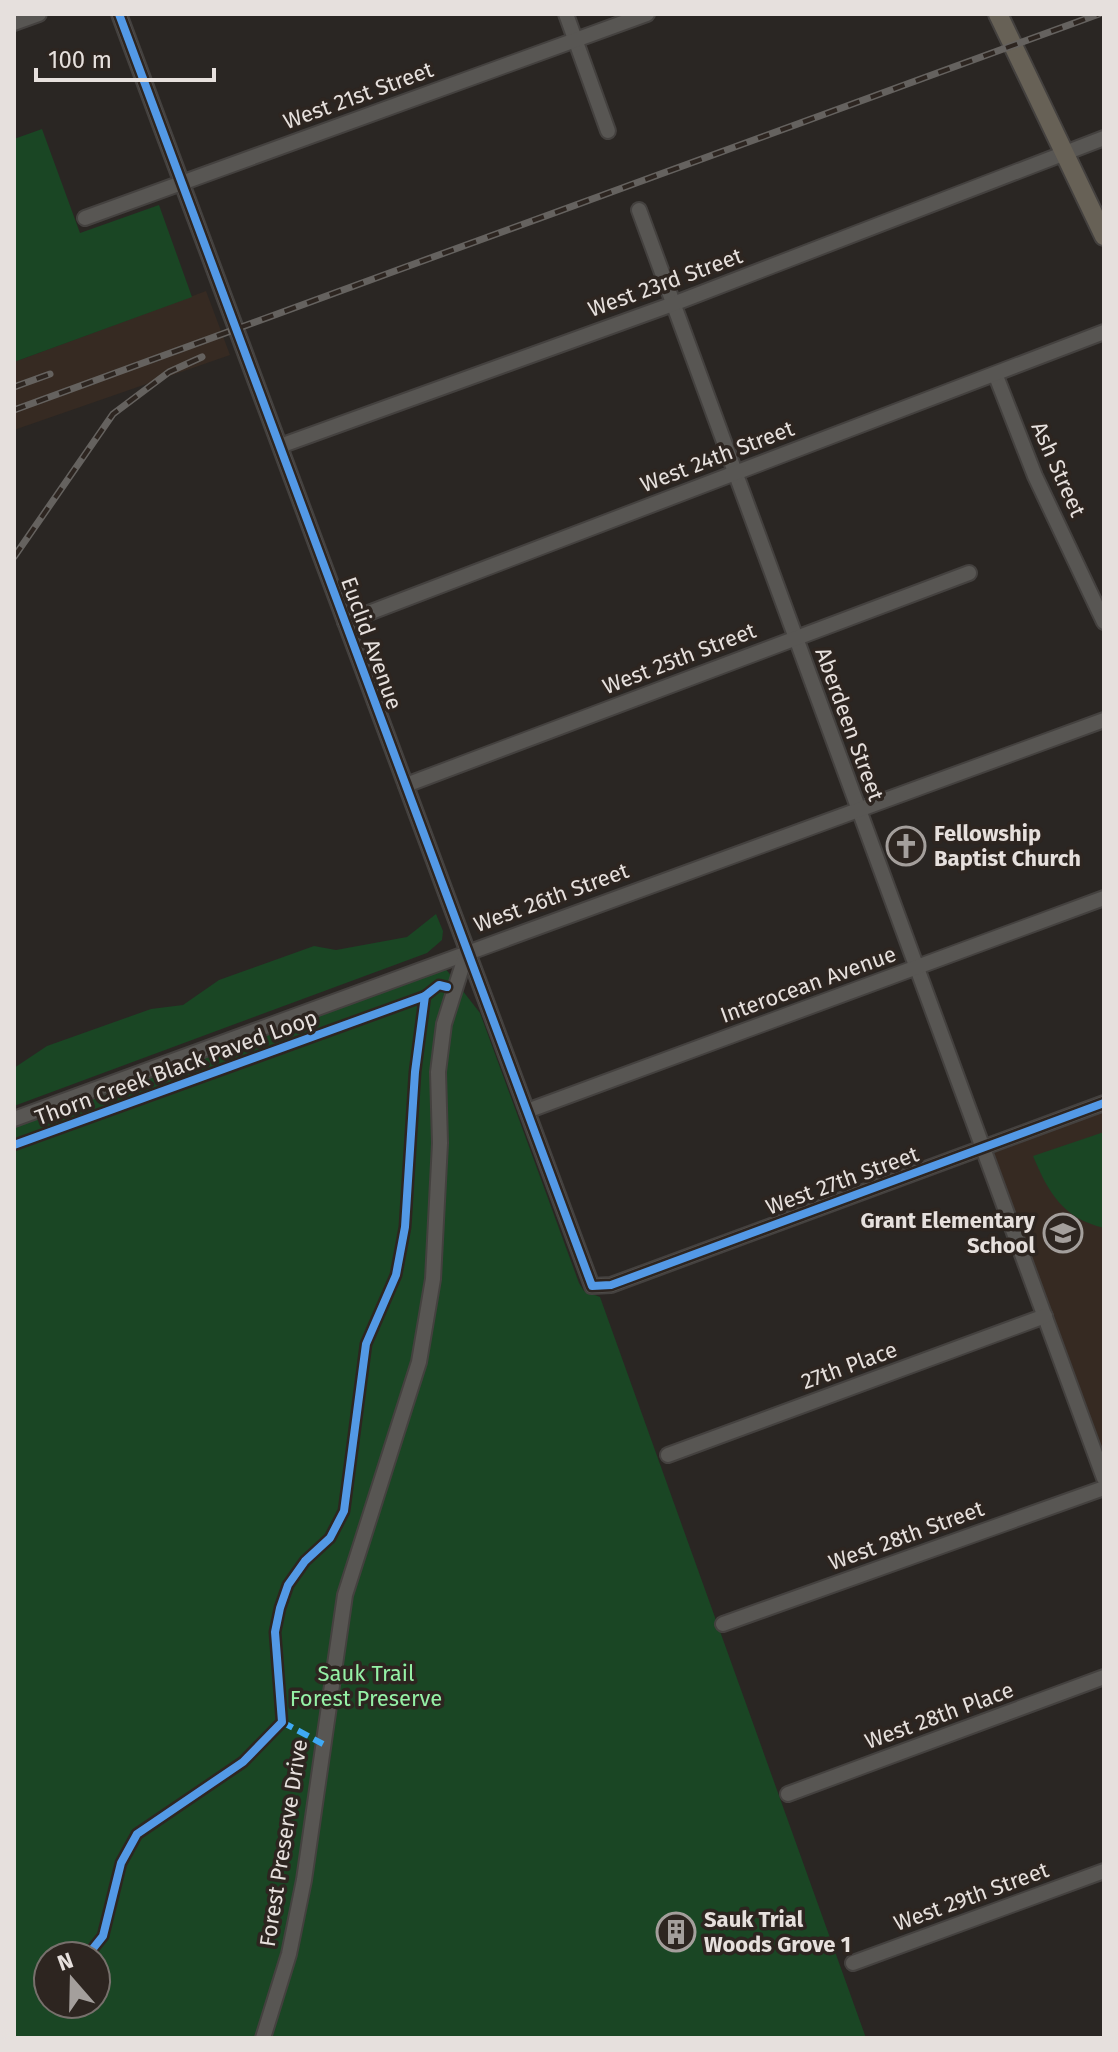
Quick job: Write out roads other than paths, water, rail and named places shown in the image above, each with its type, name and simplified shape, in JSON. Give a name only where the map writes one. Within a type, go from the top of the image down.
[{"type":"main road","points":[[998,14],[1104,236]]},
{"type":"street","points":[[14,23],[39,14]]},
{"type":"street","name":"Euclid Avenue","points":[[119,14],[592,1286]]},
{"type":"street","points":[[566,14],[608,131]]},
{"type":"street","name":"West 21st Street","points":[[85,218],[647,14]]},
{"type":"street","name":"West 23rd Street","points":[[280,446],[673,304],[1104,138]]},
{"type":"street","name":"Aberdeen Street","points":[[639,210],[1104,1478]]},
{"type":"street","name":"West 24th Street","points":[[345,622],[996,376],[1104,332]]},
{"type":"street","name":"Ash Street","points":[[996,376],[1035,476],[1104,622]]},
{"type":"street","name":"West 25th Street","points":[[406,785],[969,573]]},
{"type":"street","name":"West 26th Street","points":[[14,1119],[1104,720]]},
{"type":"street","name":"Interocean Avenue","points":[[527,1111],[1104,898]]},
{"type":"street","name":"Forest Preserve Drive","points":[[263,2038],[289,1954],[304,1880],[345,1595],[419,1362],[433,1279],[441,1048],[444,1024],[467,951]]},
{"type":"street","name":"West 27th Street","points":[[592,1286],[611,1285],[1104,1103]]},
{"type":"street","name":"27th Place","points":[[668,1455],[1045,1316]]},
{"type":"street","name":"West 28th Street","points":[[723,1624],[1104,1488]]},
{"type":"street","name":"West 28th Place","points":[[788,1794],[1104,1677]]},
{"type":"street","name":"West 29th Street","points":[[853,1963],[1104,1871]]},
{"type":"railway","points":[[14,410],[1099,14]]},
{"type":"railway","points":[[14,557],[113,414],[169,372],[202,357]]},
{"type":"railway","points":[[14,387],[50,374]]},
{"type":"place","name":"Fellowship Baptist Church","points":[[906,846]]},
{"type":"place","name":"Grant Elementary School","points":[[1063,1233]]},
{"type":"place","name":"Sauk Trial Woods Grove 1","points":[[676,1932]]},
{"type":"park label","name":"Sauk Trail Forest Preserve","points":[[366,1686]]}]
